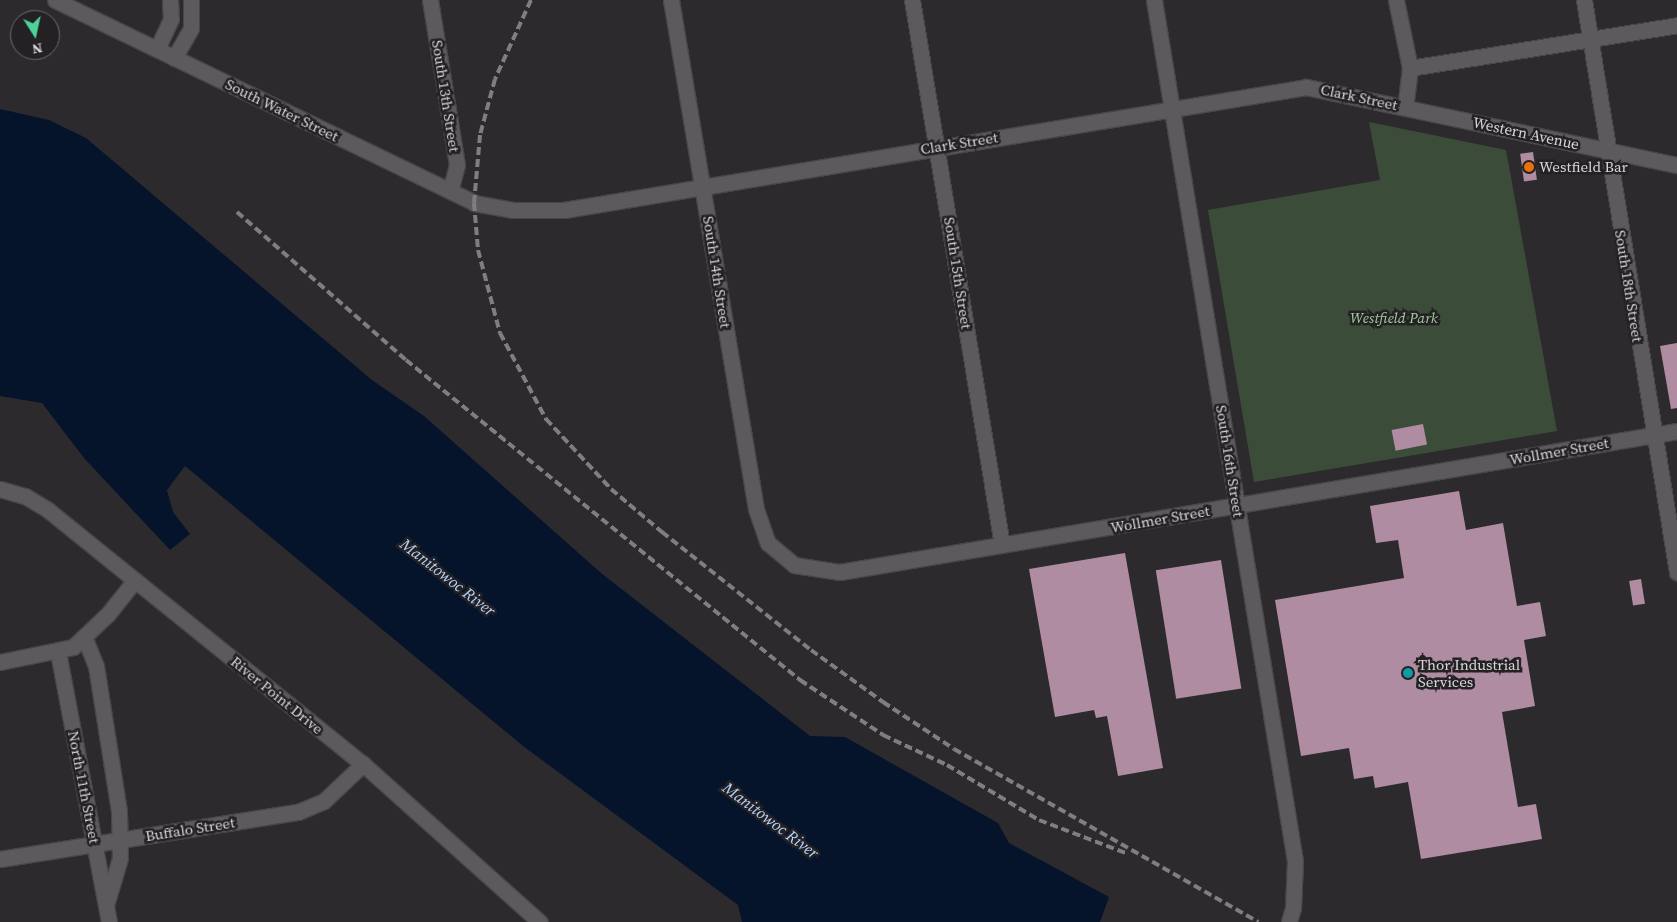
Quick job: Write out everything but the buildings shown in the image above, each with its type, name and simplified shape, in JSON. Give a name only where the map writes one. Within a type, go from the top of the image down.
[{"type":"street","name":"South Water Street","points":[[55,0],[474,204],[512,210]]},
{"type":"street","points":[[156,49],[170,19],[170,0]]},
{"type":"street","points":[[174,58],[191,28],[191,0]]},
{"type":"street","name":"South 13th Street","points":[[430,0],[457,165],[450,191]]},
{"type":"street","name":"South 14th Street","points":[[671,0],[756,509],[768,543]]},
{"type":"street","name":"South 15th Street","points":[[912,0],[1002,546]]},
{"type":"street","name":"South 16th Street","points":[[1154,0],[1295,861],[1293,908],[1289,922]]},
{"type":"street","points":[[1396,0],[1410,68],[1405,107]]},
{"type":"street","name":"South 18th Street","points":[[1584,0],[1653,435],[1677,572]]},
{"type":"street","points":[[1410,68],[1677,25]]},
{"type":"street","name":"Clark Street","points":[[512,210],[564,210],[1306,86],[1405,107]]},
{"type":"street","name":"Western Avenue","points":[[1405,107],[1677,165]]},
{"type":"street","name":"Wollmer Street","points":[[768,543],[794,565],[840,572],[1677,431]]},
{"type":"street","name":"River Point Drive","points":[[0,489],[25,496],[48,510],[363,764],[540,922]]},
{"type":"street","points":[[0,662],[58,652],[85,639],[135,580]]},
{"type":"street","name":"North 11th Street","points":[[85,639],[96,666],[122,840],[117,873],[106,903]]},
{"type":"street","name":"North 11th Street","points":[[58,652],[109,922]]},
{"type":"street","name":"Buffalo Street","points":[[0,859],[298,812],[324,801],[363,764]]},
{"type":"green space","name":"Westfield Park","points":[[1369,122],[1506,150],[1557,431],[1254,482],[1208,210],[1380,180]]},
{"type":"water","name":"Manitowoc River","points":[[0,109],[49,120],[86,138],[372,380],[424,416],[601,573],[810,736],[845,737],[998,823],[1009,843],[1109,897],[1100,922],[742,922],[738,905],[523,746],[185,466],[167,490],[173,512],[190,534],[170,550],[84,458],[42,403],[0,396]]},
{"type":"railway","points":[[531,0],[495,79],[480,135],[474,203],[478,250],[500,333],[546,419],[611,489],[662,532],[811,650],[883,702],[954,749],[1258,922]]},
{"type":"railway","points":[[237,212],[406,360],[800,680],[883,735],[947,765],[1039,820],[1126,853]]},
{"type":"place","name":"Westfield Bar","points":[[1529,167]]},
{"type":"place","name":"Thor Industrial Services","points":[[1408,673]]}]
